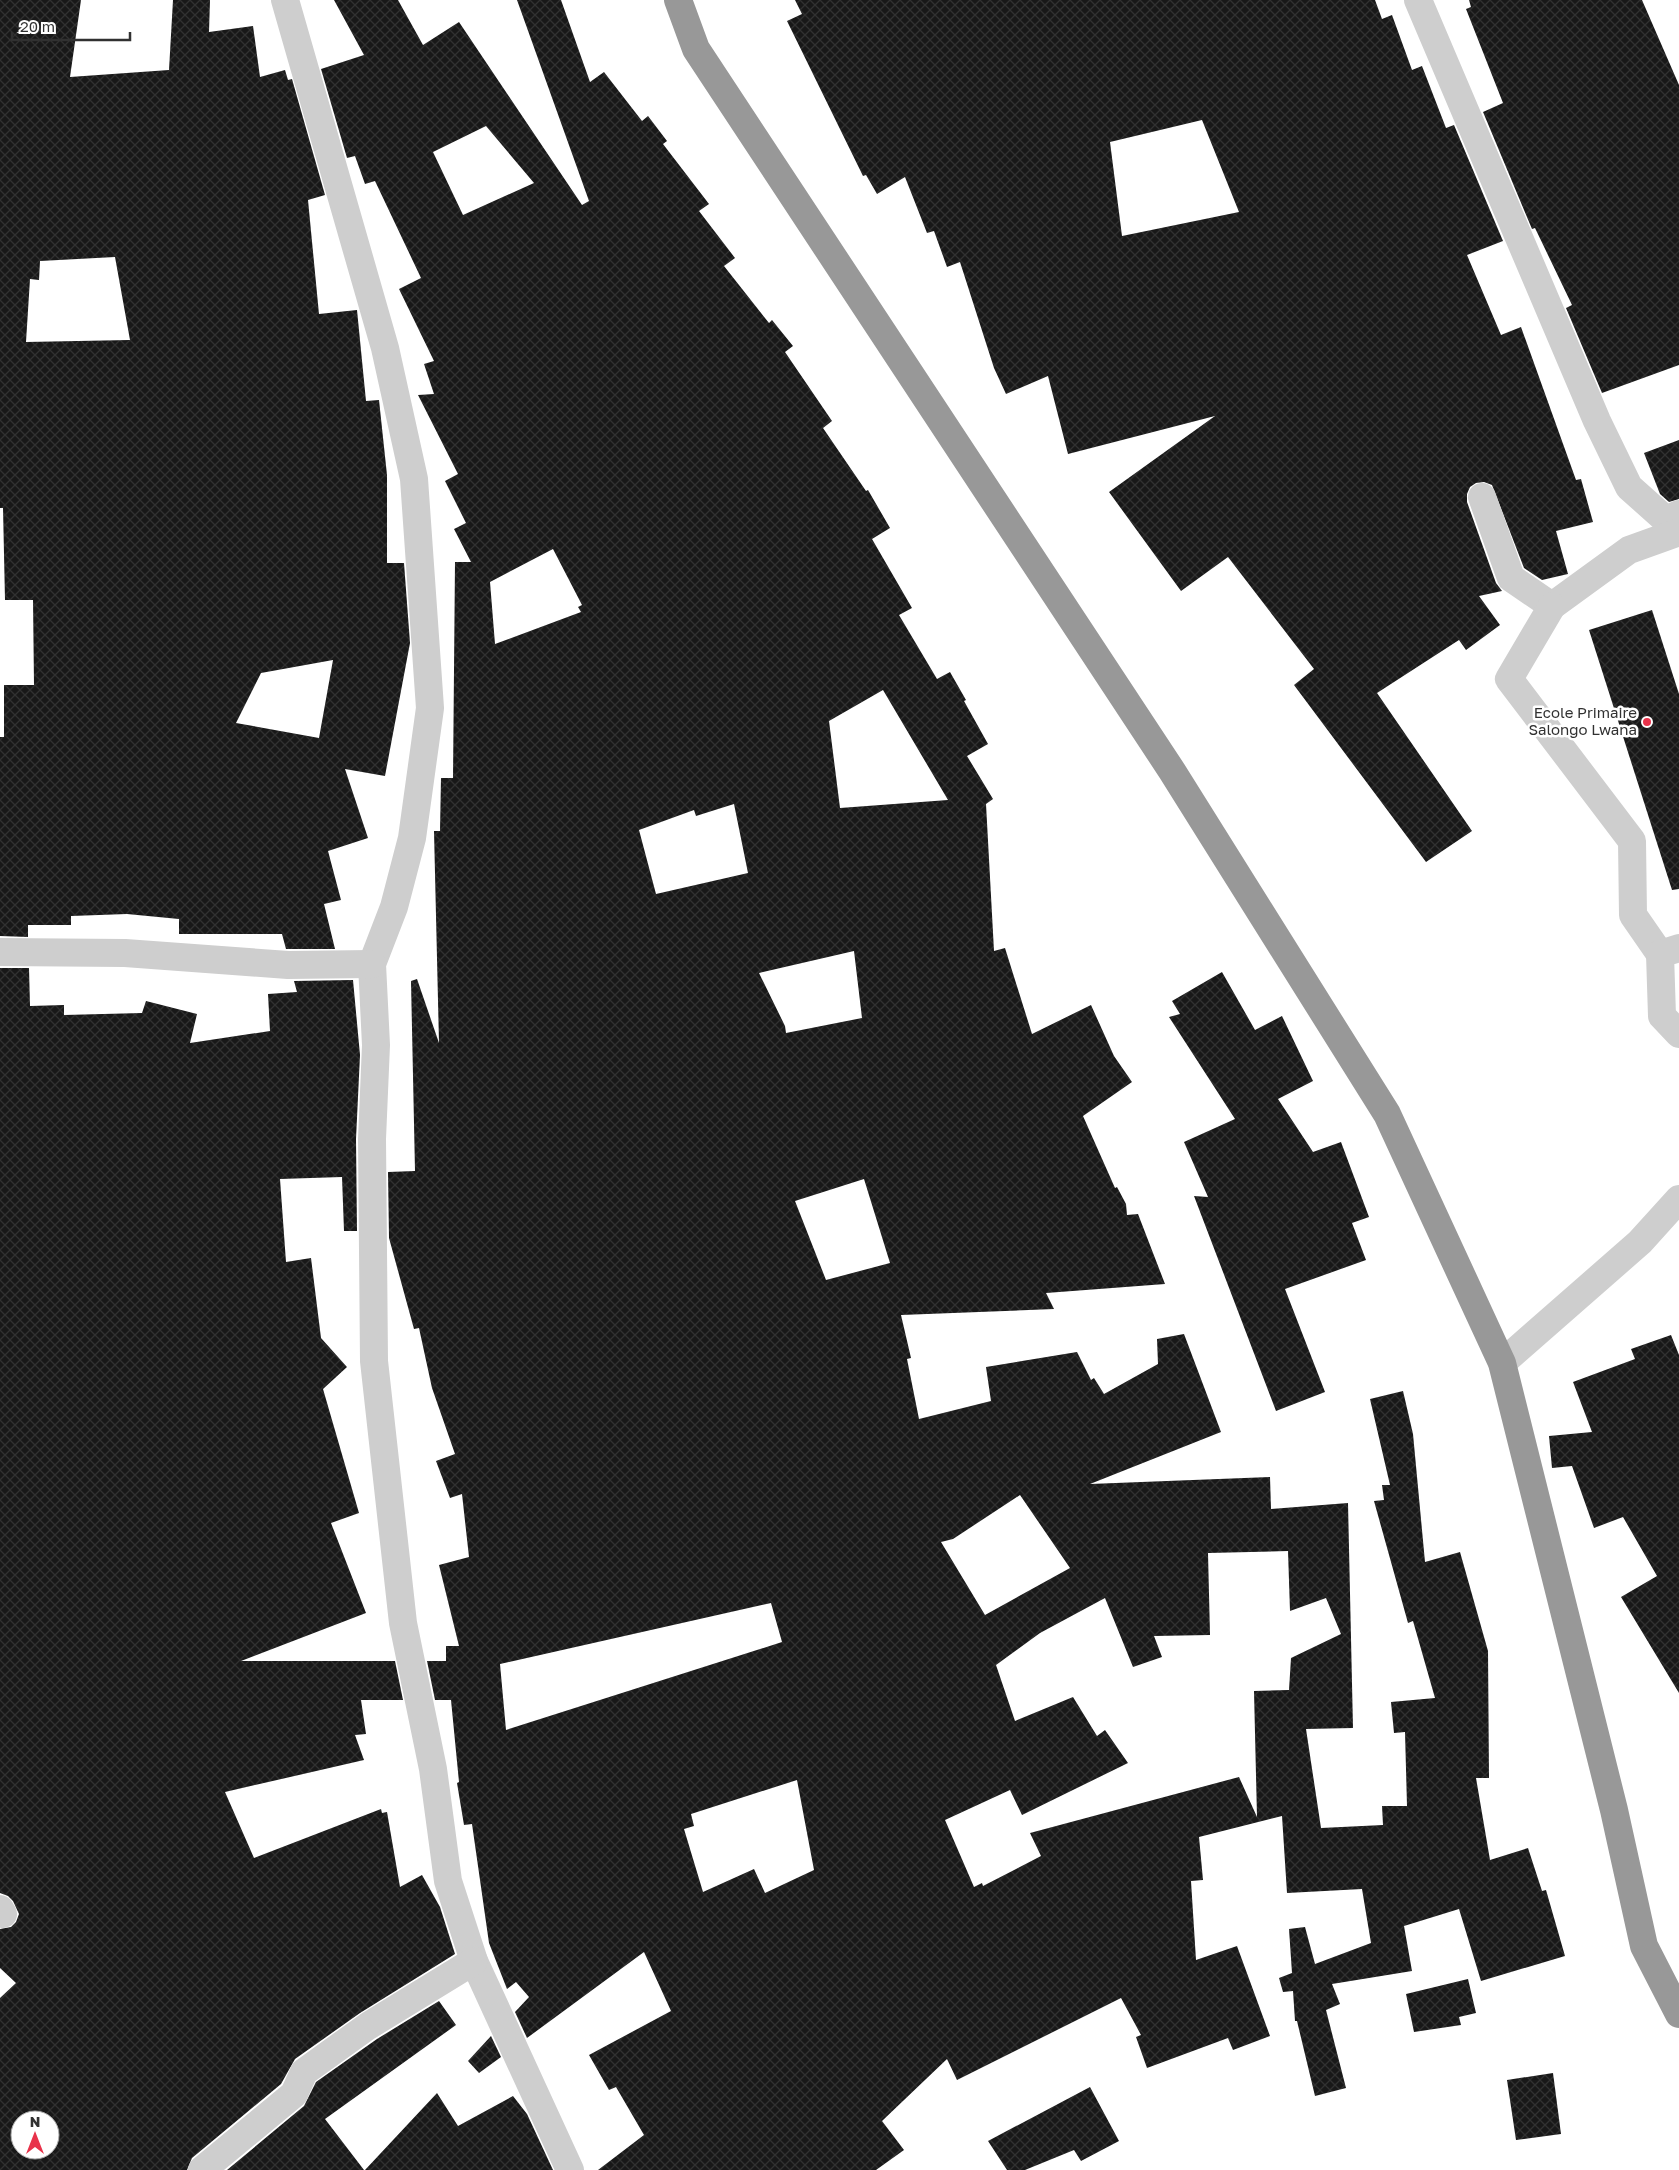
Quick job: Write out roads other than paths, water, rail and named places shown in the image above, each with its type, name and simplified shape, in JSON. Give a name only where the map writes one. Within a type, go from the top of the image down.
[{"type":"highway","points":[[678,0],[696,49],[1172,771],[1388,1114],[1502,1363],[1614,1810],[1644,1946],[1679,2014]]},
{"type":"street","points":[[285,0],[385,348],[414,479],[430,708],[412,838],[394,907],[372,964],[376,1045],[372,1139],[374,1361],[402,1624],[433,1769],[448,1881],[474,1961],[570,2170]]},
{"type":"street","points":[[1418,0],[1597,420],[1630,487],[1666,520],[1679,514]]},
{"type":"street","points":[[1482,497],[1511,578],[1552,606]]},
{"type":"street","points":[[1679,532],[1629,550],[1552,606],[1509,679],[1632,841],[1633,915],[1669,951],[1662,1016],[1679,1034]]},
{"type":"street","points":[[0,952],[124,953],[288,965],[372,964]]},
{"type":"street","points":[[1502,1363],[1640,1242],[1679,1199]]},
{"type":"street","points":[[202,2170],[294,2094],[304,2072],[368,2026],[474,1961]]},
{"type":"place","name":"Ecole Primaire Salongo Lwana","points":[[1647,722]]}]
